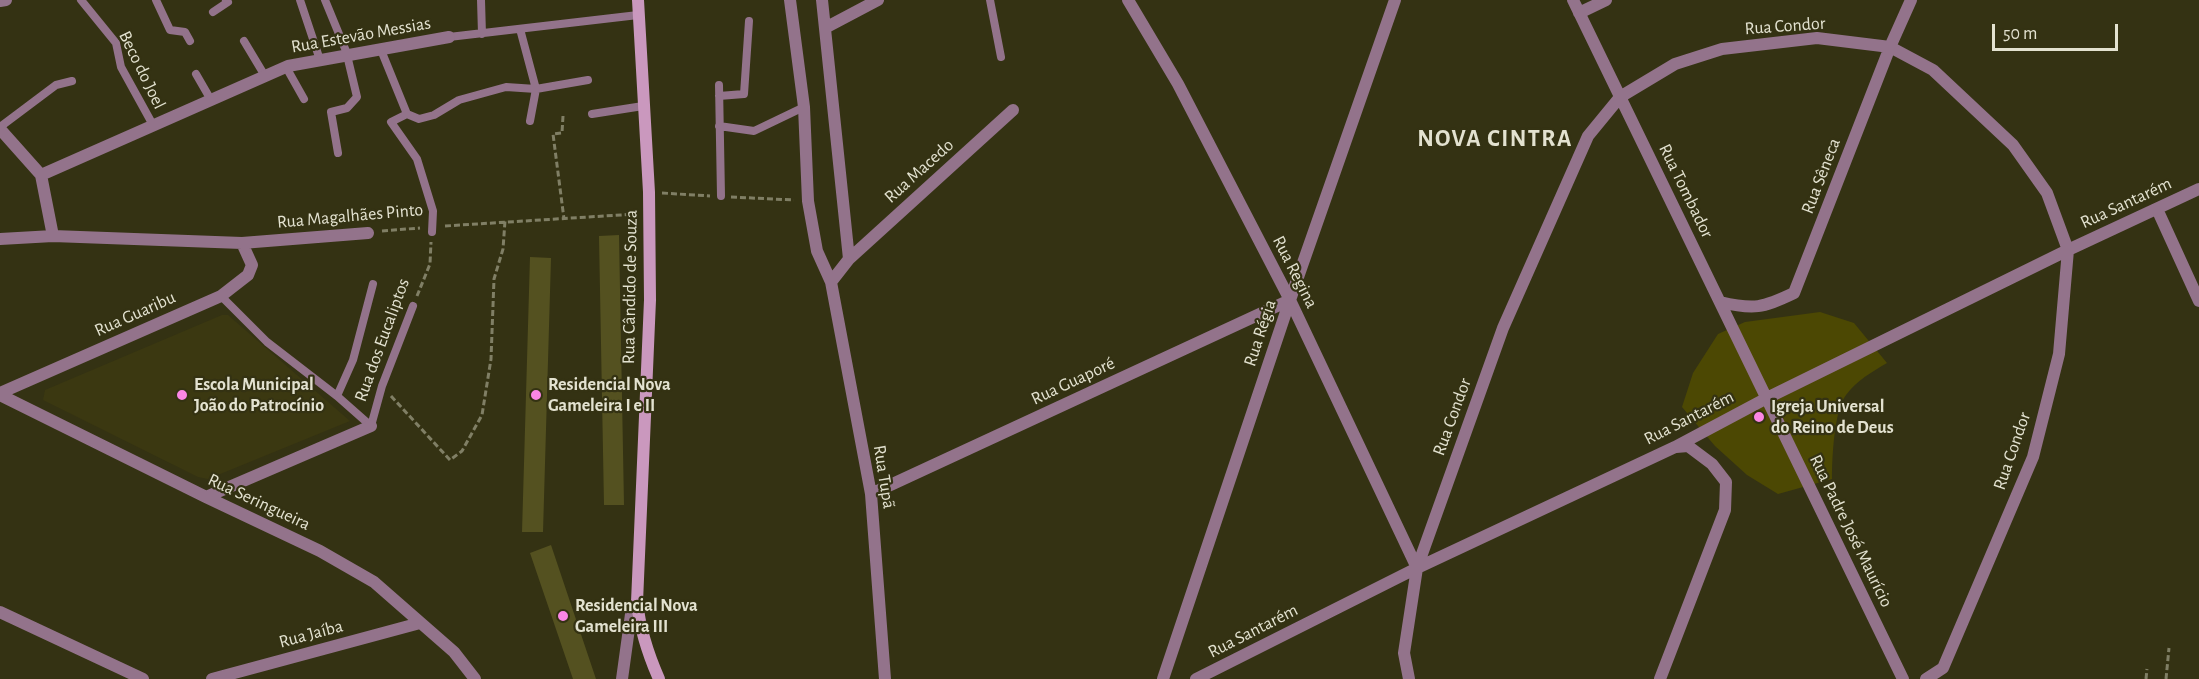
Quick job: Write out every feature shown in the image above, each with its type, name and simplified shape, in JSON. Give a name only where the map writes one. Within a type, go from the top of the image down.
[{"type":"street","points":[[0,1],[6,0]]},
{"type":"street","name":"Rua Cândido de Souza","points":[[638,0],[649,213],[650,300],[637,602],[639,622],[647,654],[659,679]]},
{"type":"street","name":"Rua Tupã","points":[[790,0],[804,107],[808,201],[817,251],[831,282],[871,494],[885,679]]},
{"type":"street","points":[[822,0],[849,259],[831,282]]},
{"type":"street","points":[[825,28],[878,0]]},
{"type":"street","name":"Rua Regina","points":[[1128,0],[1179,84],[1290,300],[1417,568]]},
{"type":"street","name":"Rua Régia","points":[[1163,679],[1290,300],[1395,0]]},
{"type":"street","name":"Rua Tombador","points":[[1573,0],[1767,398]]},
{"type":"street","points":[[1579,13],[1606,0]]},
{"type":"street","name":"Rua Sêneca","points":[[1720,302],[1746,308],[1769,306],[1794,293],[1890,47],[1911,0]]},
{"type":"street","name":"Rua Estevão Messias","points":[[40,175],[286,67],[449,37]]},
{"type":"street","name":"Rua Condor","points":[[1409,679],[1404,653],[1417,568],[1503,328],[1588,136],[1620,97],[1675,64],[1722,49],[1817,38],[1890,47],[1933,70],[2013,145],[2048,193],[2068,250],[2059,354],[2033,458],[1943,668],[1926,679]]},
{"type":"street","name":"Rua Macedo","points":[[849,259],[1013,110]]},
{"type":"street","points":[[0,128],[40,175],[53,236]]},
{"type":"street","name":"Rua Santarém","points":[[1196,679],[1417,568],[1675,447],[1767,398],[2068,250],[2199,189]]},
{"type":"street","points":[[2157,209],[2199,301]]},
{"type":"street","name":"Rua Magalhães Pinto","points":[[0,239],[53,236],[242,243],[368,232]]},
{"type":"street","name":"Rua Guaribu","points":[[0,394],[221,296],[248,275],[252,265],[242,243]]},
{"type":"street","name":"Rua Guaporé","points":[[871,494],[1290,300]]},
{"type":"street","name":"Rua Seringueira","points":[[0,394],[320,551],[374,582],[454,652],[475,679]]},
{"type":"street","name":"Rua Padre José Maurício","points":[[1767,398],[1903,679]]},
{"type":"street","name":"Rua dos Eucaliptos","points":[[206,497],[371,426]]},
{"type":"street","points":[[1660,679],[1725,510],[1726,482],[1712,464],[1688,446],[1675,447]]},
{"type":"street","points":[[621,679],[631,614],[637,602]]},
{"type":"street","points":[[0,612],[143,679]]},
{"type":"street","name":"Rua Jaíba","points":[[212,679],[420,623]]},
{"type":"lane","name":"Beco do Joel","points":[[81,0],[116,43],[121,67],[153,125]]},
{"type":"lane","points":[[156,0],[170,30],[185,32],[190,41]]},
{"type":"lane","points":[[213,12],[228,2],[226,0]]},
{"type":"lane","points":[[300,0],[320,60]]},
{"type":"lane","points":[[325,0],[347,55],[357,97],[347,108],[331,112],[338,153]]},
{"type":"lane","points":[[481,0],[482,33]]},
{"type":"lane","points":[[990,0],[1000,57]]},
{"type":"lane","name":"Rua Estevão Messias","points":[[449,37],[638,15]]},
{"type":"lane","points":[[719,96],[744,94],[749,21]]},
{"type":"lane","points":[[520,29],[536,89],[530,121]]},
{"type":"lane","points":[[244,41],[265,76]]},
{"type":"lane","points":[[381,50],[407,114],[419,119],[434,115],[459,100],[506,87],[536,89],[588,80]]},
{"type":"lane","points":[[286,67],[304,99]]},
{"type":"lane","points":[[196,74],[211,100]]},
{"type":"lane","points":[[0,128],[56,85],[72,81]]},
{"type":"lane","points":[[719,85],[721,196]]},
{"type":"lane","points":[[592,114],[643,106]]},
{"type":"lane","points":[[719,126],[754,131],[804,107]]},
{"type":"lane","points":[[407,114],[391,122],[417,159],[433,212],[432,229]]},
{"type":"lane","points":[[337,396],[353,360],[373,284]]},
{"type":"lane","points":[[221,296],[267,342],[337,396],[371,426]]},
{"type":"lane","name":"Rua dos Eucaliptos","points":[[371,426],[382,386],[413,306]]},
{"type":"path","points":[[563,116],[562,133],[554,134],[564,219]]},
{"type":"path","name":"Rua Magalhães Pinto","points":[[368,232],[649,213]]},
{"type":"path","points":[[382,386],[450,460],[462,451],[482,415],[491,359],[494,279],[503,249],[505,222]]},
{"type":"path","name":"Rua dos Eucaliptos","points":[[413,306],[430,264],[432,229]]},
{"type":"path","points":[[2166,679],[2169,648]]},
{"type":"path","points":[[2146,679],[2147,669]]},
{"type":"shaded area","points":[[1820,312],[1854,323],[1887,363],[1860,381],[1842,402],[1835,435],[1832,479],[1778,494],[1747,475],[1715,446],[1682,407],[1693,373],[1718,334],[1745,322]]},
{"type":"shaded area","name":"Escola Municipal João do Patrocínio","points":[[222,315],[228,315],[350,421],[208,479],[198,477],[43,400],[45,390]]},
{"type":"building","name":"Residencial Nova Gameleira I e II","points":[[619,235],[624,505],[604,505],[599,236]]},
{"type":"building","name":"Residencial Nova Gameleira I e II","points":[[530,257],[551,258],[543,532],[522,532]]},
{"type":"building","name":"Residencial Nova Gameleira III","points":[[551,545],[596,679],[573,679],[530,553]]},
{"type":"place","name":"Escola Municipal João do Patrocínio","points":[[182,395]]},
{"type":"place","name":"Residencial Nova Gameleira I e II","points":[[536,395]]},
{"type":"place","name":"Igreja Universal do Reino de Deus","points":[[1759,417]]},
{"type":"place","name":"Residencial Nova Gameleira III","points":[[563,616]]},
{"type":"district","name":"NOVA CINTRA","points":[[1495,139]]}]
